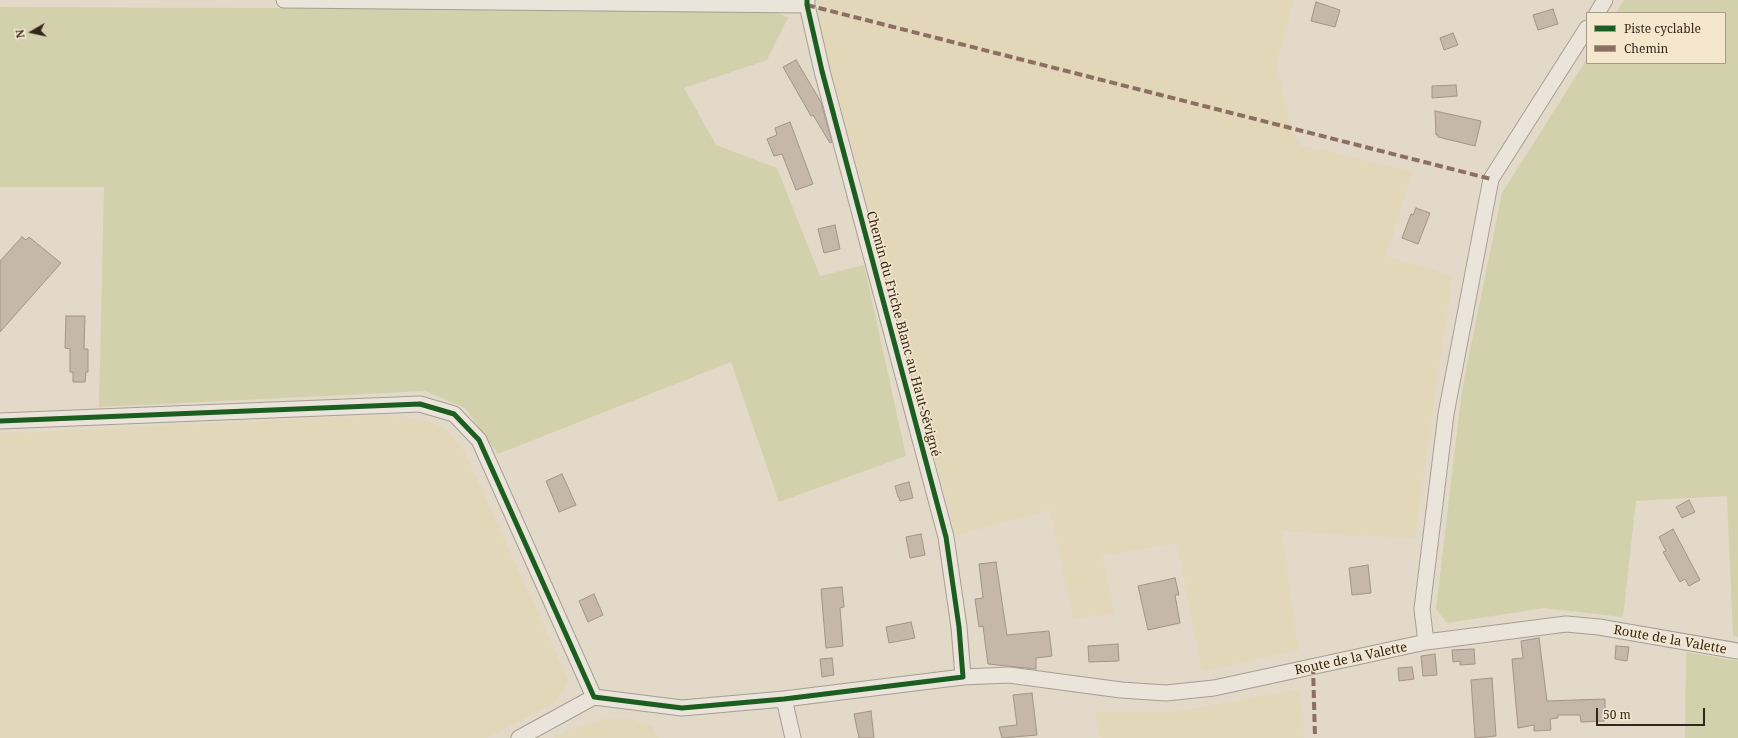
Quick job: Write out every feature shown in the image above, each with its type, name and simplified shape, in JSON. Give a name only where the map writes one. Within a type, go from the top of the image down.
[{"type":"street","points":[[284,0],[807,3]]},
{"type":"street","points":[[1598,12],[1605,0]]},
{"type":"street","name":"Chemin du Friche Blanc au Haut-Sévigné","points":[[807,3],[824,78],[946,537],[960,628],[963,677]]},
{"type":"street","points":[[1426,642],[1422,609],[1446,414],[1491,178],[1586,30]]},
{"type":"street","points":[[0,421],[420,404],[454,414],[479,440],[594,697],[519,738]]},
{"type":"street","name":"Route de la Valette","points":[[594,697],[682,708],[784,699],[963,677],[1009,675],[1121,690],[1166,693],[1214,688],[1426,642],[1566,624],[1738,651]]},
{"type":"street","points":[[784,699],[793,738]]},
{"type":"shaded area","points":[[819,0],[1294,0],[1276,63],[1288,116],[1299,145],[1413,172],[1386,256],[1452,276],[1415,538],[1281,531],[1298,650],[1202,671],[1177,543],[1102,556],[1114,613],[1073,618],[1050,510],[956,535],[820,28]]},
{"type":"shaded area","points":[[1624,0],[1738,0],[1738,637],[1733,636],[1727,496],[1636,501],[1623,617],[1544,608],[1447,623],[1436,609],[1462,390],[1502,193],[1586,61],[1586,64],[1726,64],[1726,12],[1617,12]]},
{"type":"shaded area","points":[[0,7],[772,10],[788,18],[767,60],[684,88],[716,145],[777,168],[820,276],[864,265],[906,456],[779,502],[731,362],[498,454],[465,408],[425,391],[99,407],[104,187],[0,187]]},
{"type":"shaded area","points":[[386,415],[421,420],[443,427],[463,449],[569,682],[554,703],[487,738],[0,738],[0,434]]},
{"type":"shaded area","points":[[1686,652],[1738,661],[1738,738],[1685,738]]},
{"type":"shaded area","points":[[1299,690],[1304,738],[1101,738],[1095,712],[1174,712]]},
{"type":"shaded area","points":[[605,719],[630,719],[653,727],[657,738],[554,738],[572,728]]},
{"type":"building","points":[[1316,2],[1340,10],[1335,27],[1311,21]]},
{"type":"building","points":[[1553,9],[1558,24],[1538,30],[1533,15]]},
{"type":"building","points":[[1453,33],[1458,45],[1444,50],[1440,38]]},
{"type":"building","points":[[796,60],[821,102],[832,142],[830,143],[813,115],[811,116],[783,67]]},
{"type":"building","points":[[1456,85],[1457,96],[1432,98],[1432,86]]},
{"type":"building","points":[[1435,111],[1481,121],[1475,146],[1438,137],[1438,135],[1436,135]]},
{"type":"building","points":[[790,122],[813,184],[796,190],[782,154],[774,156],[767,139],[777,135],[775,128]]},
{"type":"building","points":[[1416,208],[1430,213],[1418,244],[1402,238],[1411,214],[1413,215]]},
{"type":"building","points":[[835,225],[840,249],[824,253],[818,229]]},
{"type":"building","points":[[22,237],[26,240],[29,237],[61,263],[0,332],[0,261]]},
{"type":"building","points":[[66,316],[85,316],[84,349],[88,349],[88,372],[86,372],[85,382],[73,382],[73,372],[70,372],[70,349],[65,348]]},
{"type":"building","points":[[562,474],[576,505],[559,512],[546,481]]},
{"type":"building","points":[[909,482],[913,498],[900,501],[895,486]]},
{"type":"building","points":[[1689,500],[1695,512],[1682,518],[1676,507]]},
{"type":"building","points":[[1673,529],[1700,580],[1689,586],[1685,579],[1680,582],[1663,552],[1666,551],[1659,537]]},
{"type":"building","points":[[921,534],[925,555],[910,558],[906,537]]},
{"type":"building","points":[[996,562],[1007,635],[1049,631],[1052,656],[1036,658],[1036,669],[988,664],[983,626],[979,627],[975,599],[983,598],[979,564]]},
{"type":"building","points":[[1368,565],[1371,593],[1352,595],[1349,568]]},
{"type":"building","points":[[1175,578],[1179,595],[1175,595],[1180,623],[1148,630],[1138,586]]},
{"type":"building","points":[[842,587],[844,607],[840,608],[843,646],[826,648],[821,589]]},
{"type":"building","points":[[594,594],[603,615],[588,622],[579,601]]},
{"type":"building","points":[[911,622],[915,638],[889,643],[886,627]]},
{"type":"building","points":[[1539,638],[1547,701],[1605,699],[1605,721],[1581,722],[1580,715],[1558,715],[1558,718],[1550,719],[1551,730],[1534,731],[1534,725],[1518,728],[1512,659],[1523,658],[1521,641]]},
{"type":"building","points":[[1118,644],[1119,661],[1089,662],[1088,646]]},
{"type":"building","points":[[1616,646],[1629,647],[1627,661],[1615,659]]},
{"type":"building","points":[[1474,649],[1475,664],[1460,665],[1460,661],[1453,662],[1452,650]]},
{"type":"building","points":[[1435,654],[1437,675],[1423,676],[1421,656]]},
{"type":"building","points":[[832,658],[834,675],[822,677],[820,659]]},
{"type":"building","points":[[1412,667],[1414,679],[1399,681],[1398,668]]},
{"type":"building","points":[[1492,678],[1496,736],[1475,738],[1471,680]]},
{"type":"building","points":[[1032,693],[1037,735],[1002,738],[999,727],[1017,725],[1013,695]]},
{"type":"building","points":[[871,711],[874,738],[859,738],[854,714]]},
{"type":"marked path","points":[[807,5],[1491,179]]},
{"type":"marked path","points":[[1313,666],[1315,738]]},
{"type":"cycle path","points":[[0,421],[420,404],[454,414],[479,440],[594,697],[682,708],[784,699],[963,677],[959,627],[946,537],[822,71],[807,0]]}]
